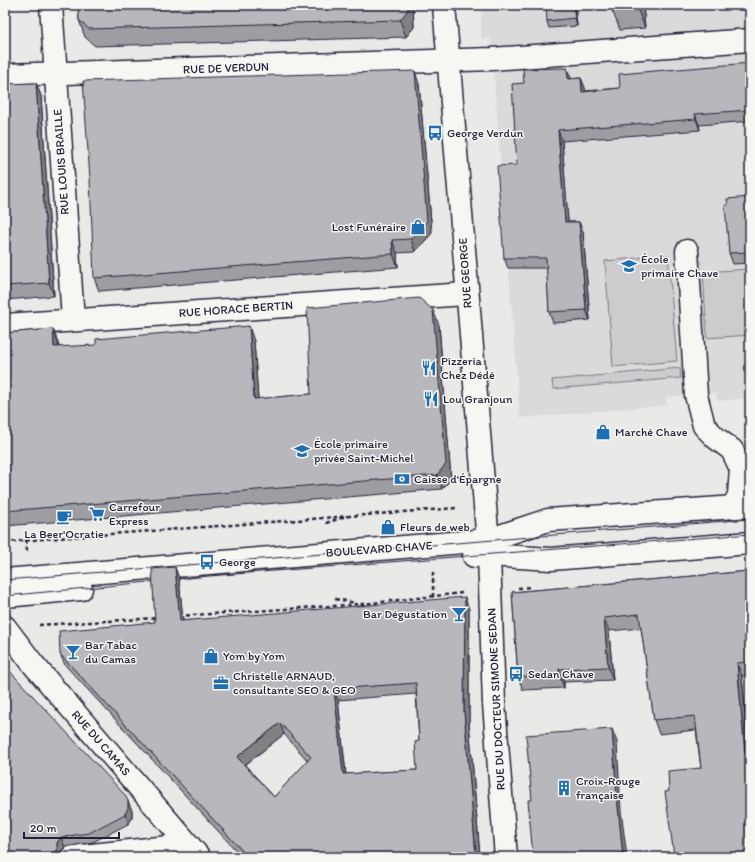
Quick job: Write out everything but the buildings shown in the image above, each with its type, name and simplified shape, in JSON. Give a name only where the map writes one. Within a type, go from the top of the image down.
[{"type":"street","name":"RUE LOUIS BRAILLE","points":[[50,5],[73,319]]},
{"type":"street","name":"RUE GEORGE","points":[[444,5],[466,294],[488,548]]},
{"type":"street","name":"RUE DE VERDUN","points":[[5,75],[500,59],[750,40]]},
{"type":"street","points":[[687,251],[696,395],[704,426],[716,438],[732,450],[740,469],[739,495],[741,506]]},
{"type":"street","name":"RUE HORACE BERTIN","points":[[5,325],[73,319],[466,294]]},
{"type":"street","name":"BOULEVARD CHAVE","points":[[5,596],[488,548],[548,520],[741,506]]},
{"type":"street","name":"BOULEVARD CHAVE","points":[[5,580],[488,548],[551,559],[750,543]]},
{"type":"street","name":"RUE DU DOCTEUR SIMONE SEDAN","points":[[488,548],[494,704],[506,857]]},
{"type":"street","name":"RUE DU CAMAS","points":[[5,627],[33,664],[194,851]]},
{"type":"street","points":[[72,857],[194,851]]},
{"type":"path","points":[[5,542],[455,508]]},
{"type":"path","points":[[326,523],[350,515]]},
{"type":"path","points":[[174,617],[362,604],[469,593]]},
{"type":"path","points":[[335,599],[362,604]]},
{"type":"path","points":[[35,625],[159,618]]},
{"type":"shaded area","name":"École primaire Chave","points":[[484,5],[750,5],[750,398],[717,401],[716,393],[666,397],[667,405],[520,418],[491,38],[481,39],[481,16]]},
{"type":"shaded area","points":[[668,255],[677,361],[613,367],[605,261]]},
{"type":"shaded area","points":[[750,269],[750,335],[707,338],[703,272]]},
{"type":"shaded area","points":[[680,368],[681,378],[553,389],[552,380]]},
{"type":"tram line","points":[[5,580],[750,519]]},
{"type":"tram line","points":[[5,596],[209,576],[750,534]]},
{"type":"place","name":"George Verdun","points":[[435,133]]},
{"type":"place","name":"Lost Funéraire","points":[[418,227]]},
{"type":"place","name":"École primaire Chave","points":[[629,266]]},
{"type":"place","name":"Pizzeria Chez Dédé","points":[[429,368]]},
{"type":"place","name":"Lou Granjoun","points":[[431,399]]},
{"type":"place","name":"Marché Chave","points":[[603,432]]},
{"type":"place","name":"École primaire privée Saint-Michel","points":[[302,451]]},
{"type":"place","name":"Caisse d'Épargne","points":[[402,479]]},
{"type":"place","name":"Carrefour Express","points":[[97,514]]},
{"type":"place","name":"La Beer'Ocratie","points":[[64,517]]},
{"type":"place","name":"Fleurs de web","points":[[388,527]]},
{"type":"place","name":"George","points":[[207,562]]},
{"type":"place","name":"Bar Dégustation","points":[[459,614]]},
{"type":"place","name":"Bar Tabac du Camas","points":[[73,652]]},
{"type":"place","name":"Yom by Yom","points":[[211,656]]},
{"type":"place","name":"Sedan Chave","points":[[516,674]]},
{"type":"place","name":"Christelle ARNAUD, consultante SEO & GEO","points":[[221,683]]},
{"type":"place","name":"Croix-Rouge française","points":[[564,788]]}]
